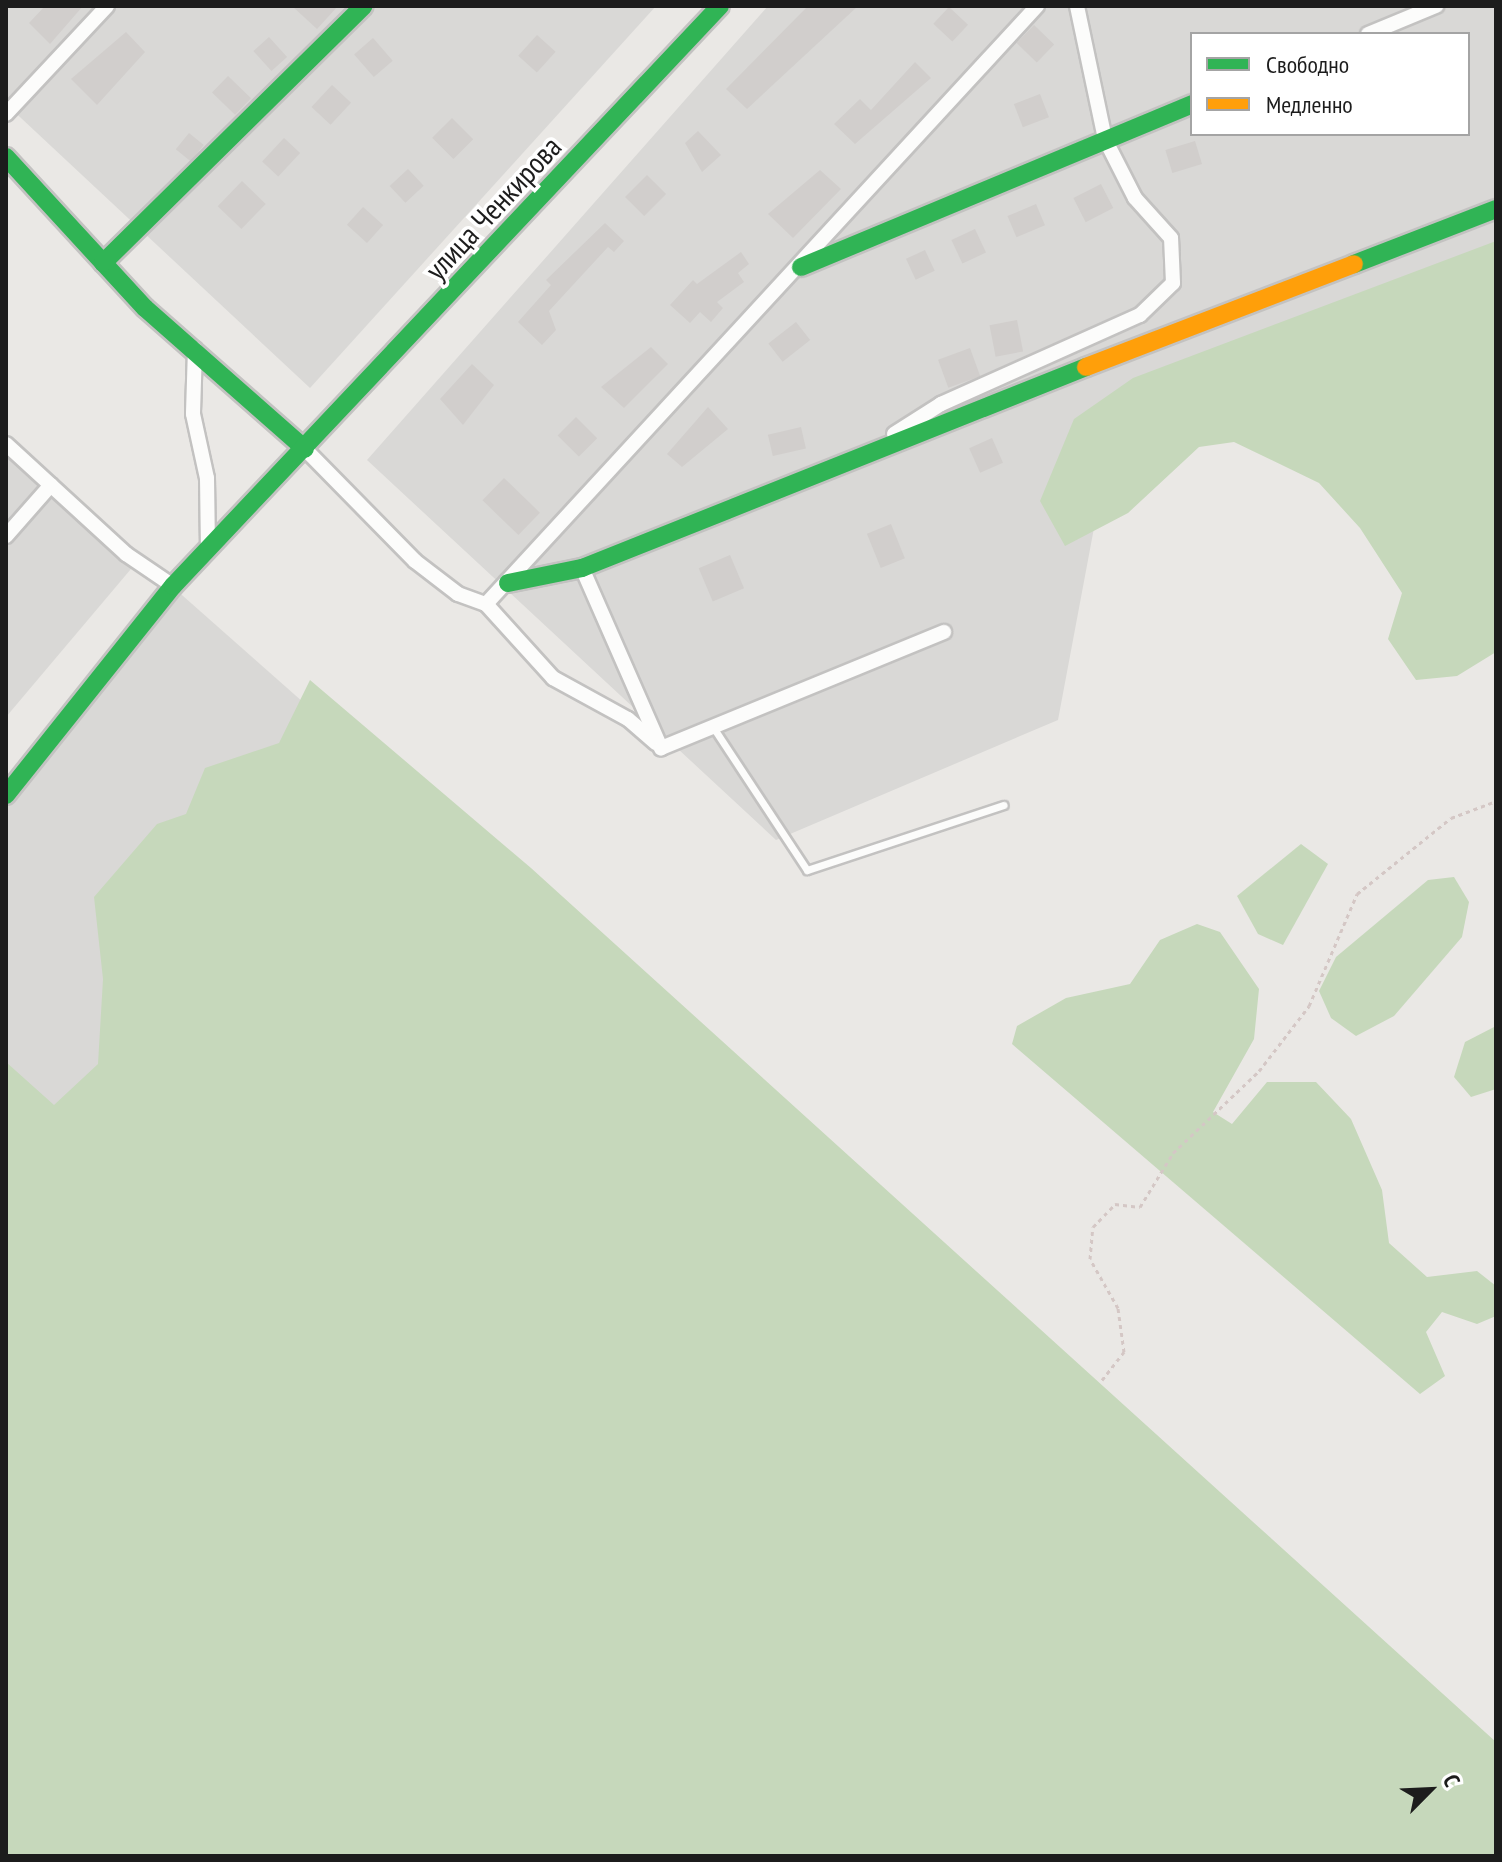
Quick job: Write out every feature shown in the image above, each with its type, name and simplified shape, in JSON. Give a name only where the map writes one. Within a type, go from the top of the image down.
[{"type":"street","points":[[6,114],[107,6]]},
{"type":"street","points":[[103,263],[364,6]]},
{"type":"street","name":"улица Ченкирова","points":[[6,795],[173,586],[720,6]]},
{"type":"street","points":[[486,604],[801,267],[1037,6]]},
{"type":"street","points":[[866,451],[941,404],[1161,301],[1173,283],[1171,238],[1135,198],[1105,139],[1077,6]]},
{"type":"street","points":[[1373,32],[1436,6]]},
{"type":"street","points":[[801,267],[1190,105]]},
{"type":"street","points":[[6,157],[103,263],[305,449],[415,561],[458,594],[486,604],[553,678],[628,719],[661,748]]},
{"type":"street","points":[[508,583],[582,568],[866,451],[1496,209]]},
{"type":"street","points":[[195,349],[193,414],[207,478],[208,549]]},
{"type":"street","points":[[6,444],[173,586]]},
{"type":"street","points":[[6,536],[51,485]]},
{"type":"street","points":[[582,568],[661,748]]},
{"type":"street","points":[[661,748],[944,632]]},
{"type":"lane","points":[[713,727],[807,870],[1004,805]]},
{"type":"path","points":[[1102,1380],[1124,1352],[1118,1308],[1090,1259],[1093,1227],[1115,1204],[1140,1207],[1173,1153],[1259,1071],[1309,1006],[1357,894],[1451,818],[1496,801]]},
{"type":"shaded area","points":[[6,6],[656,6],[310,388],[6,104]]},
{"type":"shaded area","points":[[768,6],[1496,6],[1496,311],[1106,464],[1058,720],[776,840],[367,460]]},
{"type":"shaded area","points":[[6,444],[136,563],[6,717]]},
{"type":"shaded area","points":[[174,588],[484,862],[6,1437],[6,787]]},
{"type":"green space","points":[[1496,241],[1496,652],[1457,676],[1416,680],[1388,639],[1402,593],[1360,528],[1319,483],[1234,442],[1199,447],[1128,513],[1065,546],[1040,501],[1074,419],[1133,378]]},
{"type":"green space","points":[[310,680],[531,868],[1496,1742],[1496,1856],[6,1856],[6,1062],[54,1105],[98,1064],[103,979],[94,897],[157,824],[186,814],[205,768],[279,743]]},
{"type":"green space","points":[[1301,844],[1328,864],[1283,945],[1258,934],[1237,896]]},
{"type":"green space","points":[[1454,877],[1469,902],[1462,937],[1394,1016],[1356,1036],[1331,1018],[1319,991],[1336,957],[1428,880]]},
{"type":"green space","points":[[1197,924],[1220,932],[1259,989],[1254,1039],[1213,1112],[1232,1124],[1267,1082],[1316,1082],[1351,1119],[1382,1190],[1389,1243],[1427,1277],[1477,1271],[1496,1286],[1496,1316],[1477,1324],[1442,1312],[1426,1332],[1445,1376],[1420,1394],[1012,1044],[1017,1026],[1066,998],[1130,984],[1160,940]]},
{"type":"green space","points":[[1496,1026],[1496,1089],[1471,1097],[1454,1077],[1465,1042]]},
{"type":"building","points":[[45,6],[83,6],[50,44],[29,23]]},
{"type":"building","points":[[292,6],[338,6],[317,29]]},
{"type":"building","points":[[808,6],[858,6],[747,109],[726,89]]},
{"type":"building","points":[[949,7],[968,25],[952,42],[933,24]]},
{"type":"building","points":[[1034,25],[1054,44],[1037,62],[1017,43]]},
{"type":"building","points":[[126,32],[145,52],[97,105],[71,79]]},
{"type":"building","points":[[537,35],[556,52],[537,73],[518,56]]},
{"type":"building","points":[[269,37],[287,57],[271,71],[253,51]]},
{"type":"building","points":[[373,38],[393,61],[374,77],[354,54]]},
{"type":"building","points":[[915,62],[931,78],[855,144],[834,124],[860,99],[871,110]]},
{"type":"building","points":[[228,76],[251,98],[235,115],[212,93]]},
{"type":"building","points":[[332,85],[351,103],[331,125],[312,107]]},
{"type":"building","points":[[1040,94],[1049,117],[1023,127],[1014,104]]},
{"type":"building","points":[[452,118],[473,139],[453,159],[432,138]]},
{"type":"building","points":[[698,131],[721,155],[702,172],[685,143]]},
{"type":"building","points":[[189,133],[204,145],[191,161],[176,149]]},
{"type":"building","points":[[284,138],[300,153],[278,176],[262,161]]},
{"type":"building","points":[[1195,141],[1202,164],[1172,173],[1165,150]]},
{"type":"building","points":[[408,169],[424,186],[405,203],[390,186]]},
{"type":"building","points":[[820,170],[841,189],[793,238],[768,214]]},
{"type":"building","points":[[647,175],[666,194],[644,216],[625,197]]},
{"type":"building","points":[[242,181],[266,204],[241,229],[218,206]]},
{"type":"building","points":[[1101,184],[1113,208],[1086,222],[1073,198]]},
{"type":"building","points":[[1036,204],[1045,225],[1016,237],[1007,216]]},
{"type":"building","points":[[363,207],[383,225],[367,243],[347,225]]},
{"type":"building","points":[[605,223],[624,241],[614,252],[608,247],[549,311],[556,330],[542,345],[518,322],[551,285],[546,280]]},
{"type":"building","points":[[975,229],[986,253],[962,264],[951,240]]},
{"type":"building","points":[[925,250],[935,271],[916,280],[906,259]]},
{"type":"building","points":[[741,252],[749,264],[738,273],[744,282],[717,302],[723,308],[711,322],[700,312],[690,323],[670,305],[693,280],[697,284]]},
{"type":"building","points":[[1017,320],[1023,351],[996,357],[990,325]]},
{"type":"building","points":[[796,322],[810,340],[783,362],[768,344]]},
{"type":"building","points":[[651,347],[668,364],[624,408],[601,387]]},
{"type":"building","points":[[970,348],[980,376],[948,388],[938,360]]},
{"type":"building","points":[[472,364],[494,385],[463,425],[440,399]]},
{"type":"building","points":[[708,407],[728,429],[682,467],[667,454]]},
{"type":"building","points":[[576,417],[597,438],[579,457],[558,435]]},
{"type":"building","points":[[801,427],[806,448],[773,456],[768,435]]},
{"type":"building","points":[[992,438],[1003,463],[980,473],[969,448]]},
{"type":"building","points":[[504,478],[540,513],[518,535],[482,500]]},
{"type":"building","points":[[891,524],[905,558],[881,568],[867,534]]},
{"type":"building","points":[[730,555],[744,588],[713,601],[699,568]]},
{"type":"traffic: fast","points":[[103,263],[364,6]]},
{"type":"traffic: fast","points":[[6,795],[173,586],[720,6]]},
{"type":"traffic: fast","points":[[801,267],[1190,105]]},
{"type":"traffic: fast","points":[[6,157],[145,308],[305,449]]},
{"type":"traffic: fast","points":[[1354,264],[1496,209]]},
{"type":"traffic: fast","points":[[508,583],[582,568],[1086,367]]},
{"type":"traffic: slow","points":[[1086,367],[1354,264]]}]
